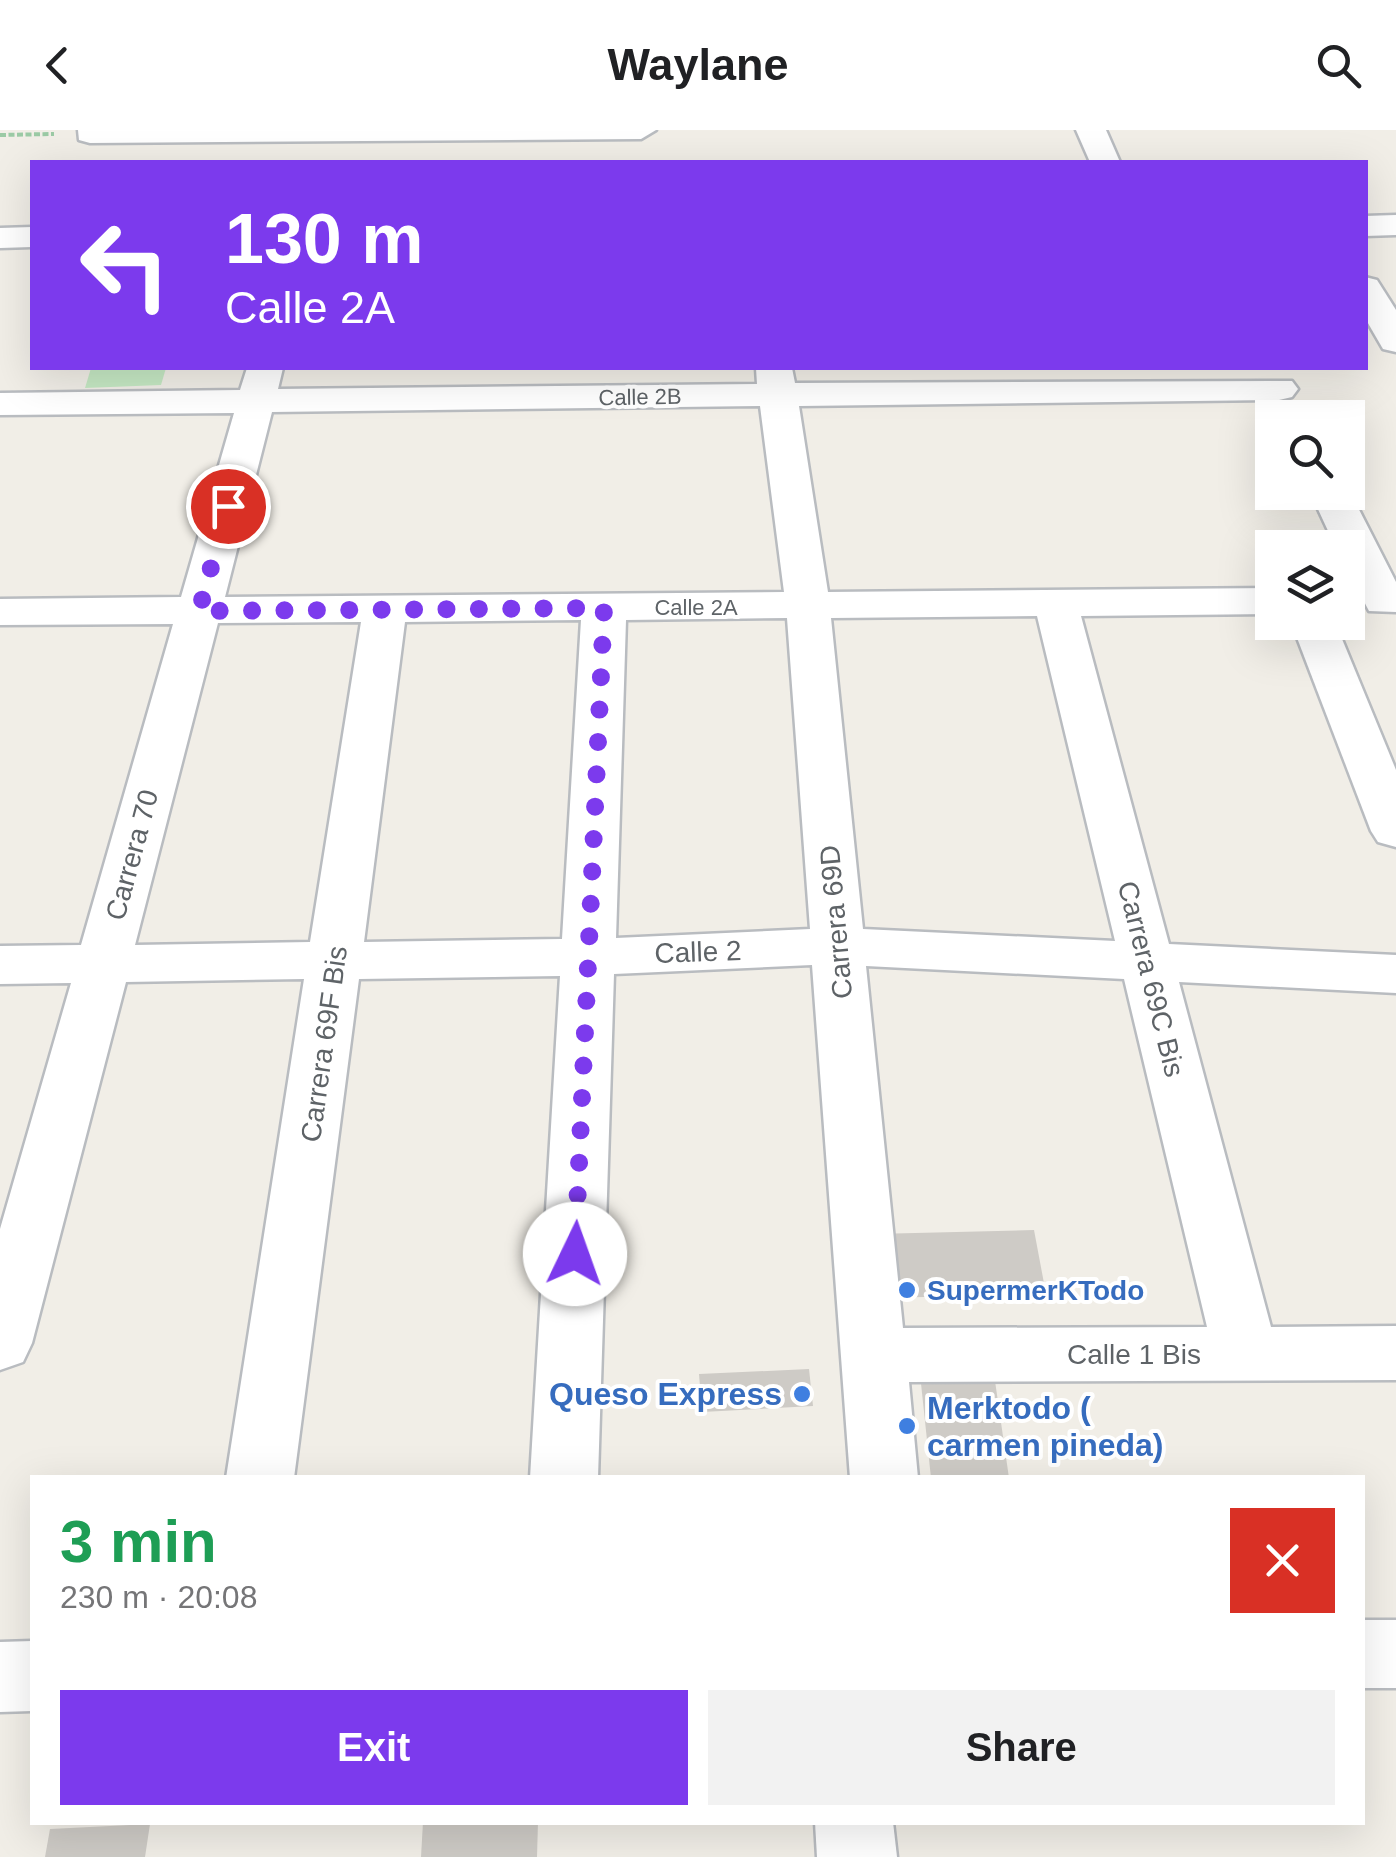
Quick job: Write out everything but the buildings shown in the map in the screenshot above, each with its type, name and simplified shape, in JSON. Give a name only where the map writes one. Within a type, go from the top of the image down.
[{"type":"street","points":[[630,130],[631,160]]},
{"type":"street","points":[[90,134],[640,130]]},
{"type":"street","points":[[1091,130],[1104,160]]},
{"type":"street","points":[[1368,226],[1396,226]]},
{"type":"street","points":[[0,238],[30,238]]},
{"type":"street","points":[[1368,292],[1396,341]]},
{"type":"street","name":"Calle 2B","points":[[0,404],[260,384],[776,381],[1281,391]]},
{"type":"street","name":"Carrera 69D","points":[[776,381],[808,606],[884,1475]]},
{"type":"street","name":"Carrera 70","points":[[0,1343],[260,384]]},
{"type":"street","points":[[1338,510],[1376,602]]},
{"type":"street","name":"Calle 2A","points":[[0,612],[1255,601]]},
{"type":"street","name":"Carrera 69C Bis","points":[[1056,604],[1246,1354]]},
{"type":"street","points":[[564,1475],[604,608]]},
{"type":"street","name":"Carrera 69F Bis","points":[[260,1475],[385,610]]},
{"type":"street","points":[[1320,640],[1396,831]]},
{"type":"street","name":"Calle 2","points":[[0,965],[590,957],[839,946],[1396,974]]},
{"type":"street","name":"Calle 1 Bis","points":[[872,1355],[1396,1353]]},
{"type":"street","points":[[1365,1654],[1396,1654]]},
{"type":"street","points":[[0,1677],[30,1676]]},
{"type":"street","points":[[854,1825],[857,1857]]},
{"type":"path","points":[[0,134],[90,134]]},
{"type":"green space","points":[[90,370],[165,370],[161,385],[85,388]]},
{"type":"place","name":"SupermerKTodo","points":[[907,1290]]},
{"type":"place","name":"Queso Express","points":[[802,1394]]},
{"type":"place","name":"Merktodo ( carmen pineda)","points":[[907,1426]]},
{"type":"route","points":[[228,506],[199,611],[604,608],[575,1254]]}]
